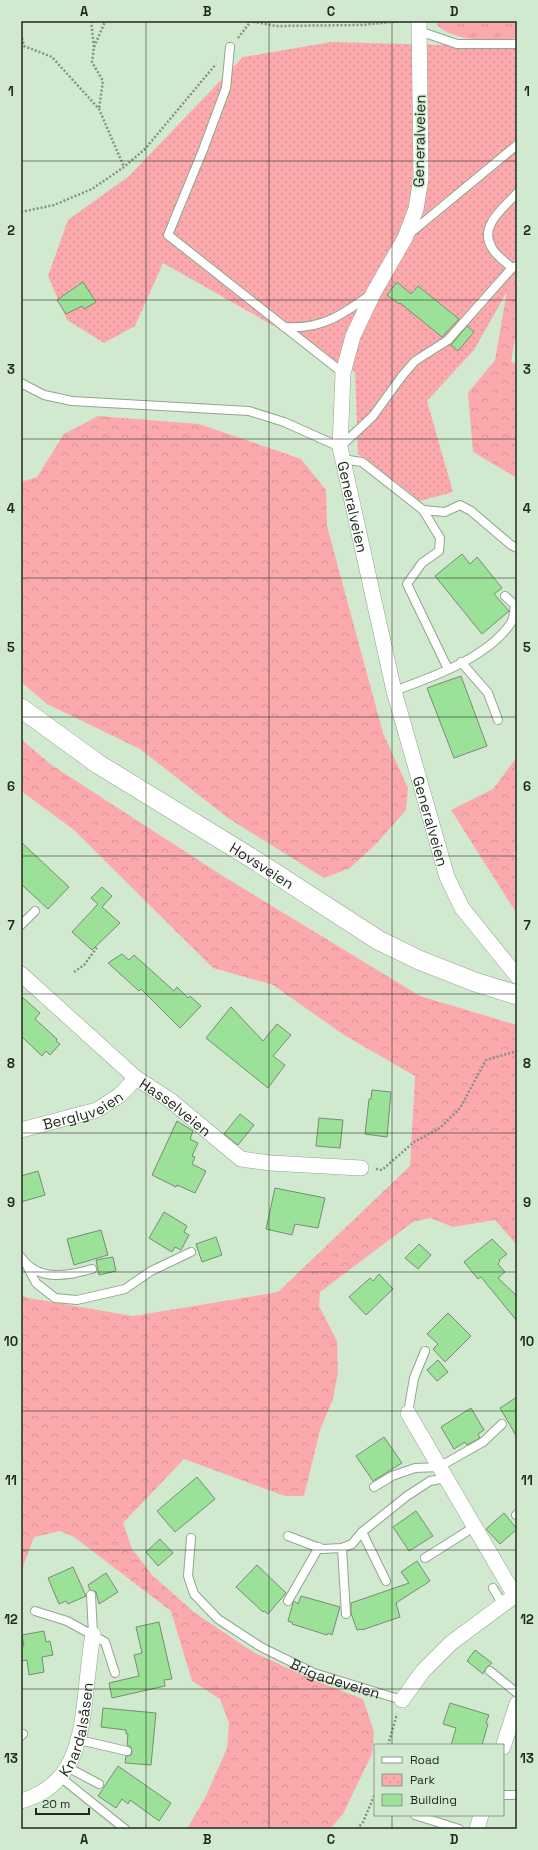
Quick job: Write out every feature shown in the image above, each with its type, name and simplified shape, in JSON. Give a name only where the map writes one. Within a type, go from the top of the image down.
[{"type":"street","name":"Generalveien","points":[[419,26],[421,178],[416,209],[405,238],[374,292],[353,336],[343,373],[341,453],[394,691],[447,876],[462,908],[517,976]]},
{"type":"street","name":"Hovsveien","points":[[21,708],[98,764],[253,859],[378,940],[419,960],[475,982],[517,995]]},
{"type":"street","name":"Hasselveien","points":[[21,974],[136,1078],[170,1100],[241,1159],[270,1163],[361,1168]]},
{"type":"street","name":"Berglyveien","points":[[21,1130],[97,1110],[120,1095],[136,1078]]},
{"type":"street","points":[[402,1700],[424,1671],[451,1643],[516,1595],[474,1527],[408,1413]]},
{"type":"street","name":"Knardalsåsen","points":[[21,1801],[48,1788],[63,1772],[79,1740],[83,1720],[93,1634]]},
{"type":"street","points":[[504,1744],[517,1704]]},
{"type":"street","points":[[477,1829],[481,1816]]},
{"type":"lane","points":[[419,26],[457,44],[517,44]]},
{"type":"lane","points":[[230,46],[226,88],[203,150],[168,235],[343,373]]},
{"type":"lane","points":[[405,238],[517,145]]},
{"type":"lane","points":[[341,453],[373,416],[402,376],[415,361],[448,340],[514,267],[492,249],[488,240],[489,224],[517,193]]},
{"type":"lane","points":[[284,327],[294,328],[325,323],[351,308],[374,292]]},
{"type":"lane","points":[[21,383],[44,395],[72,401],[249,411],[284,422],[341,453],[362,462],[423,510],[440,538],[439,551],[422,563],[407,584],[448,669]]},
{"type":"lane","points":[[423,510],[445,512],[460,505],[471,511],[510,545],[517,548]]},
{"type":"lane","points":[[394,691],[448,669],[485,650],[512,622],[515,605],[505,596]]},
{"type":"lane","points":[[462,662],[488,693],[498,720]]},
{"type":"lane","points":[[21,925],[35,911]]},
{"type":"lane","points":[[21,1257],[36,1284],[55,1298],[77,1300],[125,1289],[151,1271],[191,1252]]},
{"type":"lane","points":[[26,1264],[44,1274],[68,1276],[92,1269]]},
{"type":"lane","points":[[408,1413],[414,1378],[425,1351]]},
{"type":"lane","points":[[288,1536],[319,1547],[342,1548],[352,1544],[362,1532],[407,1496],[443,1472],[483,1442],[502,1424]]},
{"type":"lane","points":[[374,1486],[392,1476],[415,1468],[443,1472]]},
{"type":"lane","points":[[425,1558],[474,1527]]},
{"type":"lane","points":[[362,1532],[386,1581]]},
{"type":"lane","name":"Brigadeveien","points":[[191,1538],[188,1576],[194,1594],[218,1619],[261,1647],[314,1673],[402,1700]]},
{"type":"lane","points":[[288,1602],[319,1547]]},
{"type":"lane","points":[[342,1548],[346,1614]]},
{"type":"lane","points":[[493,1588],[503,1605]]},
{"type":"lane","points":[[91,1596],[93,1634]]},
{"type":"lane","points":[[34,1611],[67,1621],[105,1642],[115,1673]]},
{"type":"lane","points":[[490,1670],[517,1694]]},
{"type":"lane","points":[[79,1740],[127,1751]]},
{"type":"lane","points":[[63,1772],[99,1784]]},
{"type":"lane","points":[[63,1772],[125,1829]]},
{"type":"lane","points":[[504,1794],[517,1796]]},
{"type":"lane","points":[[418,1816],[459,1829]]},
{"type":"path","points":[[91,21],[94,47],[92,62],[103,81],[99,109]]},
{"type":"path","points":[[94,47],[104,24],[107,21]]},
{"type":"path","points":[[21,212],[60,202],[92,189],[124,167],[145,149],[250,21],[276,26],[354,25],[401,21]]},
{"type":"path","points":[[21,34],[24,46],[52,57],[99,109],[124,167]]},
{"type":"path","points":[[74,972],[84,965],[98,946]]},
{"type":"path","points":[[361,1168],[382,1170],[414,1142],[440,1128],[460,1108],[486,1060],[517,1051]]},
{"type":"path","points":[[388,1744],[392,1726],[402,1700]]},
{"type":"path","points":[[357,1829],[363,1822],[374,1796]]},
{"type":"green space","points":[[438,21],[517,21],[517,38],[487,40],[464,38],[444,31],[437,25]]},
{"type":"green space","points":[[331,42],[517,47],[517,284],[513,281],[474,350],[427,401],[453,492],[420,501],[358,454],[355,372],[163,263],[135,326],[104,343],[67,320],[48,276],[68,220],[129,176],[243,57]]},
{"type":"green space","points":[[514,281],[517,284],[517,327],[511,362],[517,364],[517,478],[473,452],[468,393],[495,360],[507,291]]},
{"type":"green space","points":[[98,416],[199,424],[301,459],[326,490],[327,526],[383,733],[408,788],[406,810],[377,843],[350,868],[324,878],[228,818],[140,749],[47,704],[21,682],[21,482],[37,477],[64,434]]},
{"type":"green space","points":[[21,739],[50,764],[226,878],[420,996],[517,1025],[517,1245],[495,1220],[453,1227],[430,1218],[413,1222],[320,1292],[319,1306],[337,1341],[338,1372],[333,1399],[320,1430],[304,1496],[285,1496],[184,1459],[123,1523],[132,1549],[153,1576],[195,1613],[253,1652],[316,1681],[363,1699],[374,1732],[372,1754],[343,1814],[330,1829],[187,1829],[206,1796],[227,1748],[229,1723],[220,1699],[192,1681],[171,1611],[74,1537],[60,1531],[34,1537],[21,1572],[21,1295],[28,1298],[133,1316],[278,1292],[410,1166],[415,1076],[344,1035],[273,985],[213,968],[74,830],[21,791]]},
{"type":"green space","points":[[517,757],[517,846],[514,854],[517,860],[517,914],[451,810],[493,789]]},
{"type":"building","points":[[83,282],[96,302],[84,309],[82,306],[66,314],[57,300]]},
{"type":"building","points":[[397,282],[411,294],[418,286],[459,319],[442,337],[400,303],[399,304],[387,295]]},
{"type":"building","points":[[467,326],[474,332],[458,351],[451,345]]},
{"type":"building","points":[[462,554],[470,564],[477,557],[502,588],[494,594],[509,611],[482,634],[435,576]]},
{"type":"building","points":[[461,676],[487,746],[454,758],[427,688]]},
{"type":"building","points":[[21,842],[69,887],[48,909],[21,884]]},
{"type":"building","points":[[102,887],[112,896],[102,907],[120,923],[92,950],[72,932],[98,904],[91,898]]},
{"type":"building","points":[[122,954],[129,960],[134,955],[174,991],[177,987],[188,998],[190,996],[201,1006],[180,1028],[141,989],[139,991],[108,963]]},
{"type":"building","points":[[21,996],[40,1013],[35,1019],[57,1039],[56,1041],[60,1044],[50,1055],[46,1051],[42,1056],[21,1036]]},
{"type":"building","points":[[231,1007],[263,1041],[277,1024],[291,1035],[273,1056],[285,1065],[268,1088],[206,1038]]},
{"type":"building","points":[[372,1090],[391,1092],[387,1137],[365,1134],[369,1099],[371,1099]]},
{"type":"building","points":[[240,1114],[254,1125],[238,1145],[224,1134]]},
{"type":"building","points":[[319,1118],[343,1120],[340,1148],[316,1146]]},
{"type":"building","points":[[177,1121],[193,1131],[190,1139],[198,1143],[192,1156],[195,1157],[192,1164],[206,1171],[195,1193],[177,1185],[176,1187],[152,1175]]},
{"type":"building","points":[[38,1171],[45,1195],[21,1202],[21,1176]]},
{"type":"building","points":[[275,1188],[325,1198],[318,1228],[295,1224],[292,1235],[266,1229]]},
{"type":"building","points":[[164,1212],[187,1226],[184,1232],[189,1235],[181,1250],[175,1247],[172,1252],[149,1238]]},
{"type":"building","points":[[101,1230],[108,1255],[74,1265],[67,1239]]},
{"type":"building","points":[[216,1237],[222,1255],[202,1262],[196,1244]]},
{"type":"building","points":[[492,1239],[507,1254],[499,1260],[500,1261],[498,1264],[505,1272],[498,1278],[517,1296],[517,1321],[481,1277],[478,1279],[464,1262]]},
{"type":"building","points":[[419,1244],[431,1255],[418,1269],[405,1258]]},
{"type":"building","points":[[113,1257],[116,1271],[99,1275],[96,1260]]},
{"type":"building","points":[[379,1274],[393,1289],[366,1315],[349,1297],[370,1278],[373,1281]]},
{"type":"building","points":[[448,1313],[471,1336],[445,1362],[433,1349],[438,1344],[427,1334]]},
{"type":"building","points":[[438,1360],[448,1372],[437,1381],[427,1370]]},
{"type":"building","points":[[517,1397],[517,1437],[500,1408]]},
{"type":"building","points":[[471,1408],[484,1430],[478,1434],[480,1438],[467,1445],[465,1442],[454,1449],[441,1427]]},
{"type":"building","points":[[384,1437],[402,1463],[373,1481],[356,1456]]},
{"type":"building","points":[[197,1477],[215,1499],[175,1532],[157,1511]]},
{"type":"building","points":[[416,1511],[433,1536],[409,1551],[393,1527]]},
{"type":"building","points":[[504,1513],[517,1529],[500,1544],[486,1529]]},
{"type":"building","points":[[160,1539],[173,1553],[158,1566],[146,1552]]},
{"type":"building","points":[[417,1561],[430,1581],[396,1603],[400,1617],[362,1630],[357,1630],[351,1613],[351,1603],[409,1583],[401,1572]]},
{"type":"building","points":[[257,1565],[286,1593],[268,1614],[264,1611],[263,1612],[236,1587]]},
{"type":"building","points":[[73,1567],[86,1596],[68,1604],[66,1601],[59,1604],[48,1578]]},
{"type":"building","points":[[106,1573],[118,1592],[99,1604],[96,1592],[90,1590],[88,1585]]},
{"type":"building","points":[[301,1596],[340,1607],[332,1635],[328,1633],[327,1635],[292,1624],[293,1623],[288,1621],[294,1601],[298,1604]]},
{"type":"building","points":[[159,1622],[172,1679],[164,1680],[165,1686],[112,1698],[109,1683],[139,1676],[134,1655],[142,1653],[136,1627]]},
{"type":"building","points":[[44,1631],[46,1642],[50,1641],[53,1655],[42,1657],[44,1672],[29,1675],[27,1660],[21,1661],[21,1647],[24,1646],[22,1635]]},
{"type":"building","points":[[475,1650],[492,1663],[486,1668],[483,1674],[467,1661]]},
{"type":"building","points":[[450,1703],[489,1715],[482,1744],[451,1744],[456,1728],[443,1724]]},
{"type":"building","points":[[103,1708],[156,1713],[151,1765],[125,1763],[126,1756],[131,1755],[132,1752],[131,1747],[127,1745],[128,1734],[126,1734],[126,1730],[101,1727]]},
{"type":"building","points":[[118,1766],[171,1803],[159,1821],[130,1800],[128,1804],[122,1799],[116,1808],[98,1796]]}]
